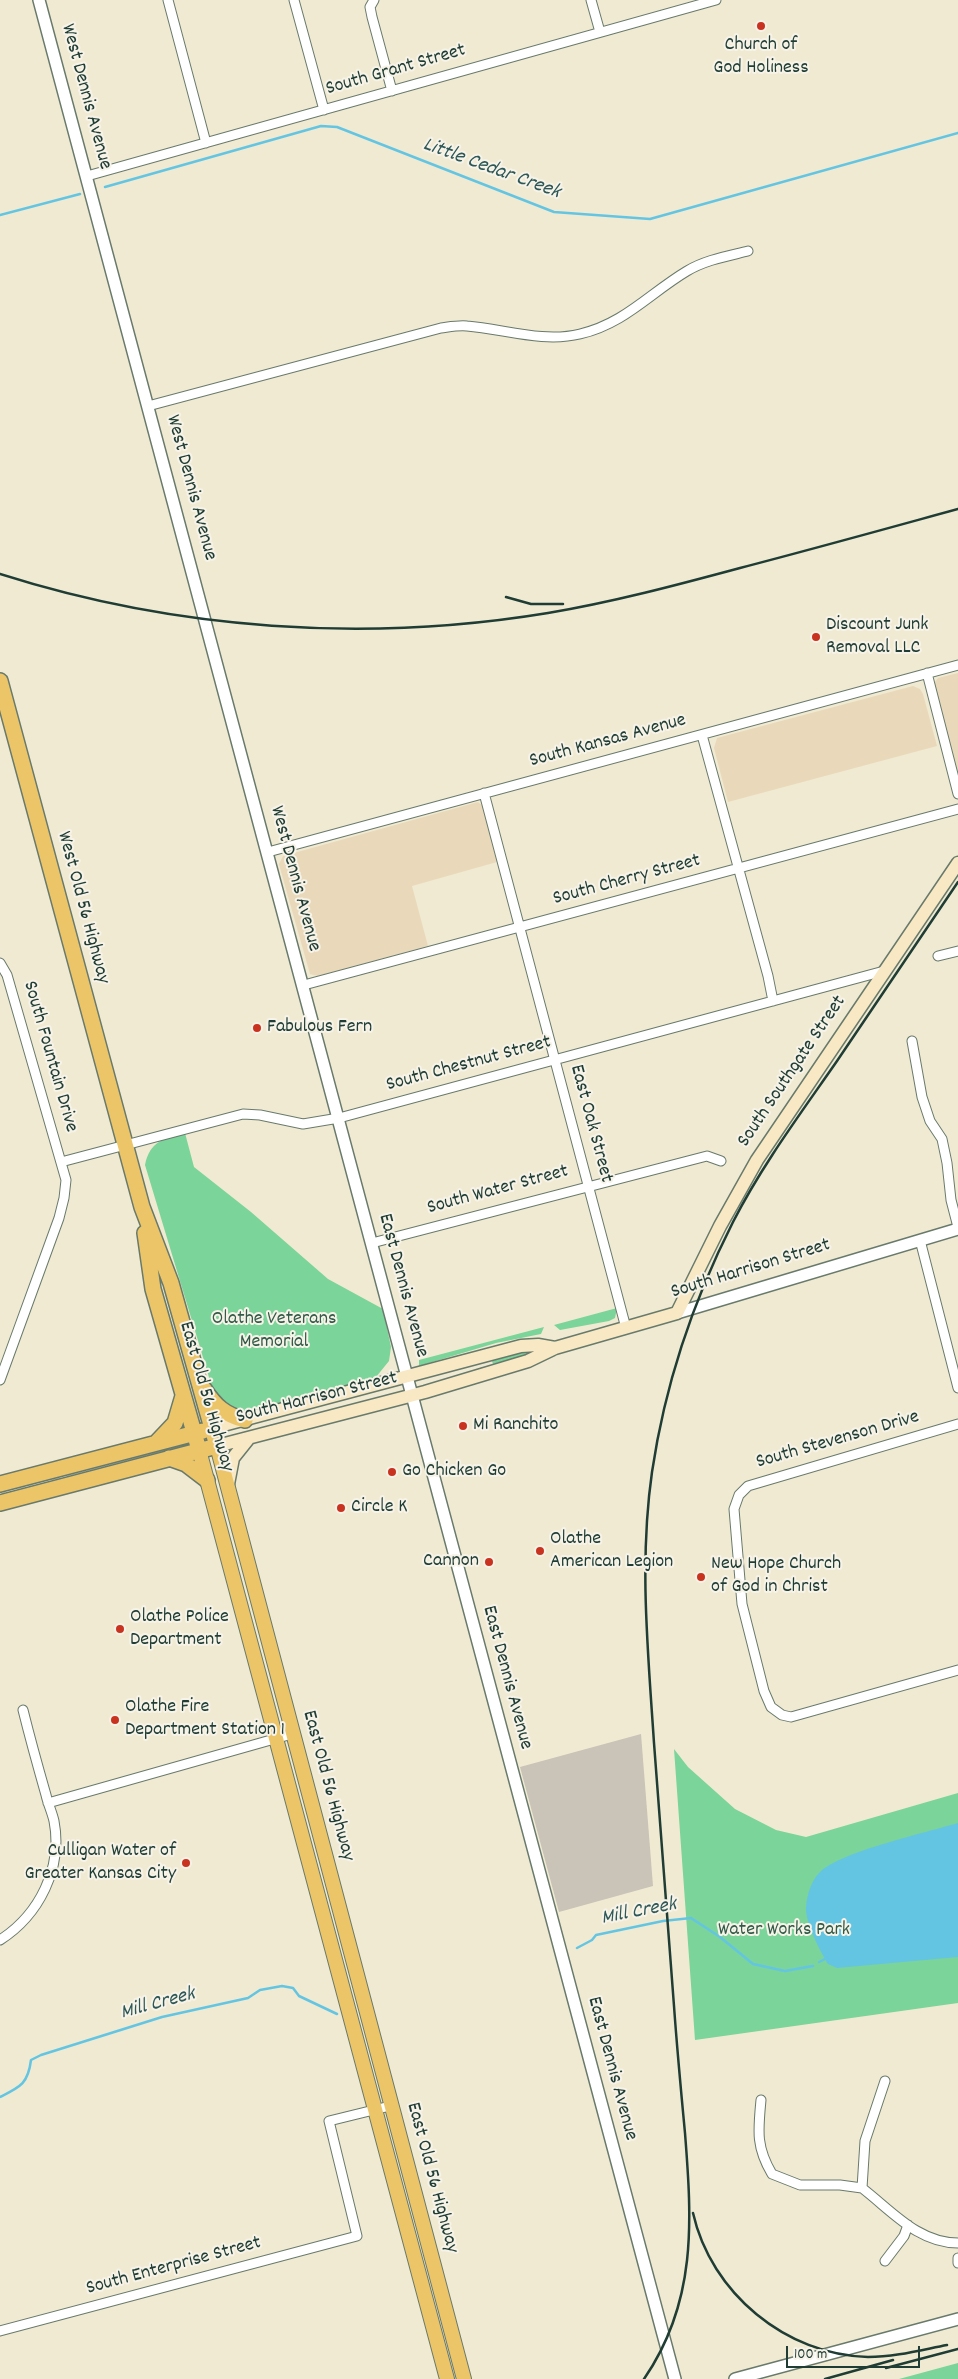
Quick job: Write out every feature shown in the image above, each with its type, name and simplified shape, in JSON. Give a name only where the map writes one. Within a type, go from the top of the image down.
[{"type":"highway","name":"West Old 56 Highway","points":[[0,681],[125,1145]]},
{"type":"highway","name":"East Old 56 Highway","points":[[125,1145],[142,1207],[171,1283],[216,1446]]},
{"type":"highway","name":"East Old 56 Highway","points":[[142,1207],[154,1289],[199,1450]]},
{"type":"highway","points":[[199,1382],[221,1410],[231,1416],[245,1420]]},
{"type":"highway","points":[[156,1443],[175,1424],[183,1394]]},
{"type":"highway","name":"South Harrison Street","points":[[0,1484],[212,1428]]},
{"type":"highway","name":"South Harrison Street","points":[[0,1503],[216,1446]]},
{"type":"highway","points":[[169,1458],[186,1464],[207,1480]]},
{"type":"main road","name":"South Southgate Street","points":[[677,1313],[720,1226],[757,1160],[958,863]]},
{"type":"main road","name":"South Harrison Street","points":[[216,1446],[412,1395],[528,1361],[554,1348],[677,1313]]},
{"type":"main road","name":"South Harrison Street","points":[[212,1428],[407,1378],[521,1346],[538,1345],[554,1348]]},
{"type":"main road","points":[[228,1489],[233,1458],[250,1437]]},
{"type":"main road","name":"East Old 56 Highway","points":[[216,1446],[464,2379]]},
{"type":"main road","name":"East Old 56 Highway","points":[[199,1450],[447,2379]]},
{"type":"street","name":"West Dennis Avenue","points":[[40,0],[304,985]]},
{"type":"street","points":[[168,0],[206,143]]},
{"type":"street","points":[[294,0],[324,110]]},
{"type":"street","points":[[374,0],[370,7],[392,91]]},
{"type":"street","points":[[591,0],[600,32]]},
{"type":"street","name":"South Grant Street","points":[[87,176],[716,0]]},
{"type":"street","points":[[148,406],[441,328],[465,326],[552,338],[580,334],[607,325],[627,314],[688,270],[704,263],[748,251]]},
{"type":"street","name":"South Kansas Avenue","points":[[268,852],[958,665]]},
{"type":"street","points":[[927,673],[958,794]]},
{"type":"street","points":[[702,735],[773,1001]]},
{"type":"street","name":"East Oak Street","points":[[484,793],[626,1328]]},
{"type":"street","name":"South Cherry Street","points":[[304,985],[958,809]]},
{"type":"street","points":[[938,956],[958,950]]},
{"type":"street","name":"South Fountain Drive","points":[[0,963],[7,976],[66,1180],[64,1198],[0,1380]]},
{"type":"street","name":"South Chestnut Street","points":[[61,1162],[243,1114],[260,1115],[303,1124],[338,1118],[884,971]]},
{"type":"street","name":"East Dennis Avenue","points":[[304,985],[407,1378],[675,2379]]},
{"type":"street","name":"South Harrison Street","points":[[677,1313],[958,1228],[951,1200],[942,1139],[930,1121],[922,1097],[912,1041]]},
{"type":"street","name":"South Water Street","points":[[372,1243],[707,1156],[721,1161]]},
{"type":"street","points":[[920,1240],[958,1388]]},
{"type":"street","name":"South Stevenson Drive","points":[[958,1424],[748,1486],[739,1494],[734,1509],[742,1604],[764,1691],[771,1707],[782,1715],[791,1717],[958,1670]]},
{"type":"street","points":[[0,1940],[21,1924],[34,1910],[48,1882],[54,1856],[54,1821],[23,1710]]},
{"type":"street","points":[[48,1803],[292,1734]]},
{"type":"street","points":[[862,2188],[865,2141],[885,2081]]},
{"type":"street","points":[[762,2100],[758,2138],[764,2161],[772,2174],[800,2185],[840,2185],[862,2188],[908,2225],[932,2239],[957,2246]]},
{"type":"street","points":[[375,2110],[390,2106]]},
{"type":"street","name":"South Enterprise Street","points":[[0,2332],[357,2236],[329,2121],[375,2110]]},
{"type":"street","points":[[885,2261],[904,2236],[908,2225]]},
{"type":"street","points":[[958,2258],[958,2263]]},
{"type":"street","points":[[735,2379],[958,2319]]},
{"type":"shaded area","points":[[958,673],[958,785],[934,683],[938,678]]},
{"type":"shaded area","points":[[913,686],[920,689],[923,694],[937,746],[728,802],[714,748],[717,738]]},
{"type":"shaded area","points":[[478,802],[483,806],[497,862],[412,886],[428,946],[318,976],[310,974],[279,864],[283,856]]},
{"type":"shaded area","points":[[641,1734],[653,1886],[559,1912],[520,1767]]},
{"type":"green space","name":"Olathe Veterans Memorial","points":[[185,1133],[194,1167],[251,1212],[328,1279],[383,1309],[391,1347],[389,1361],[372,1382],[245,1417],[215,1397],[145,1165],[150,1151],[159,1142]]},
{"type":"green space","points":[[617,1308],[615,1318],[609,1321],[560,1330],[554,1325]]},
{"type":"green space","points":[[544,1327],[541,1334],[496,1343],[419,1366],[419,1360]]},
{"type":"green space","points":[[529,1350],[540,1351],[493,1364],[492,1361]]},
{"type":"green space","name":"Water Works Park","points":[[674,1749],[688,1767],[735,1809],[776,1830],[806,1837],[958,1793],[958,2003],[695,2040]]},
{"type":"green space","points":[[958,2363],[958,2379],[899,2379]]},
{"type":"water","points":[[958,1823],[958,1957],[837,1968],[828,1964],[814,1936],[806,1913],[810,1888],[820,1872],[846,1857],[865,1850]]},
{"type":"waterway","name":"Little Cedar Creek","points":[[105,187],[321,126],[337,127],[554,212],[650,219],[958,133]]},
{"type":"waterway","name":"Little Cedar Creek","points":[[0,215],[80,194]]},
{"type":"waterway","name":"Mill Creek","points":[[577,1948],[592,1940],[596,1935],[663,1921],[691,1918],[720,1937],[753,1964],[785,1971],[813,1966]]},
{"type":"waterway","name":"Mill Creek","points":[[819,1962],[827,1958]]},
{"type":"waterway","name":"Mill Creek","points":[[0,2097],[22,2084],[28,2074],[31,2060],[41,2055],[162,2017],[248,1998],[260,1990],[282,1986],[293,1988],[299,1996],[337,2014]]},
{"type":"railway","points":[[0,574],[67,593],[134,608],[203,619],[272,626],[341,629],[410,627],[479,622],[548,613],[597,604],[693,581],[958,509]]},
{"type":"railway","points":[[506,597],[531,604],[563,604]]},
{"type":"railway","points":[[644,2379],[661,2350],[674,2321],[682,2291],[689,2230],[685,2133],[654,1743],[646,1607],[645,1573],[648,1506],[658,1439],[673,1375],[693,1313],[705,1282],[744,1201],[782,1140],[958,882]]},
{"type":"railway","points":[[693,2213],[702,2242],[716,2269],[735,2293],[756,2314],[781,2332],[809,2345],[838,2354],[868,2357],[898,2355],[947,2345]]},
{"type":"railway","points":[[886,2368],[958,2349]]},
{"type":"railway","points":[[825,2379],[893,2360]]},
{"type":"place","name":"Church of God Holiness","points":[[761,26]]},
{"type":"place","name":"Discount Junk Removal LLC","points":[[816,637]]},
{"type":"place","name":"Fabulous Fern","points":[[257,1028]]},
{"type":"place","name":"Mi Ranchito","points":[[463,1426]]},
{"type":"place","name":"Go Chicken Go","points":[[392,1472]]},
{"type":"place","name":"Circle K","points":[[341,1508]]},
{"type":"place","name":"Olathe American Legion","points":[[540,1551]]},
{"type":"place","name":"Cannon","points":[[489,1562]]},
{"type":"place","name":"New Hope Church of God in Christ","points":[[701,1577]]},
{"type":"place","name":"Olathe Police Department","points":[[120,1629]]},
{"type":"place","name":"Olathe Fire Department Station 1","points":[[115,1720]]},
{"type":"place","name":"Culligan Water of Greater Kansas City","points":[[186,1863]]}]
